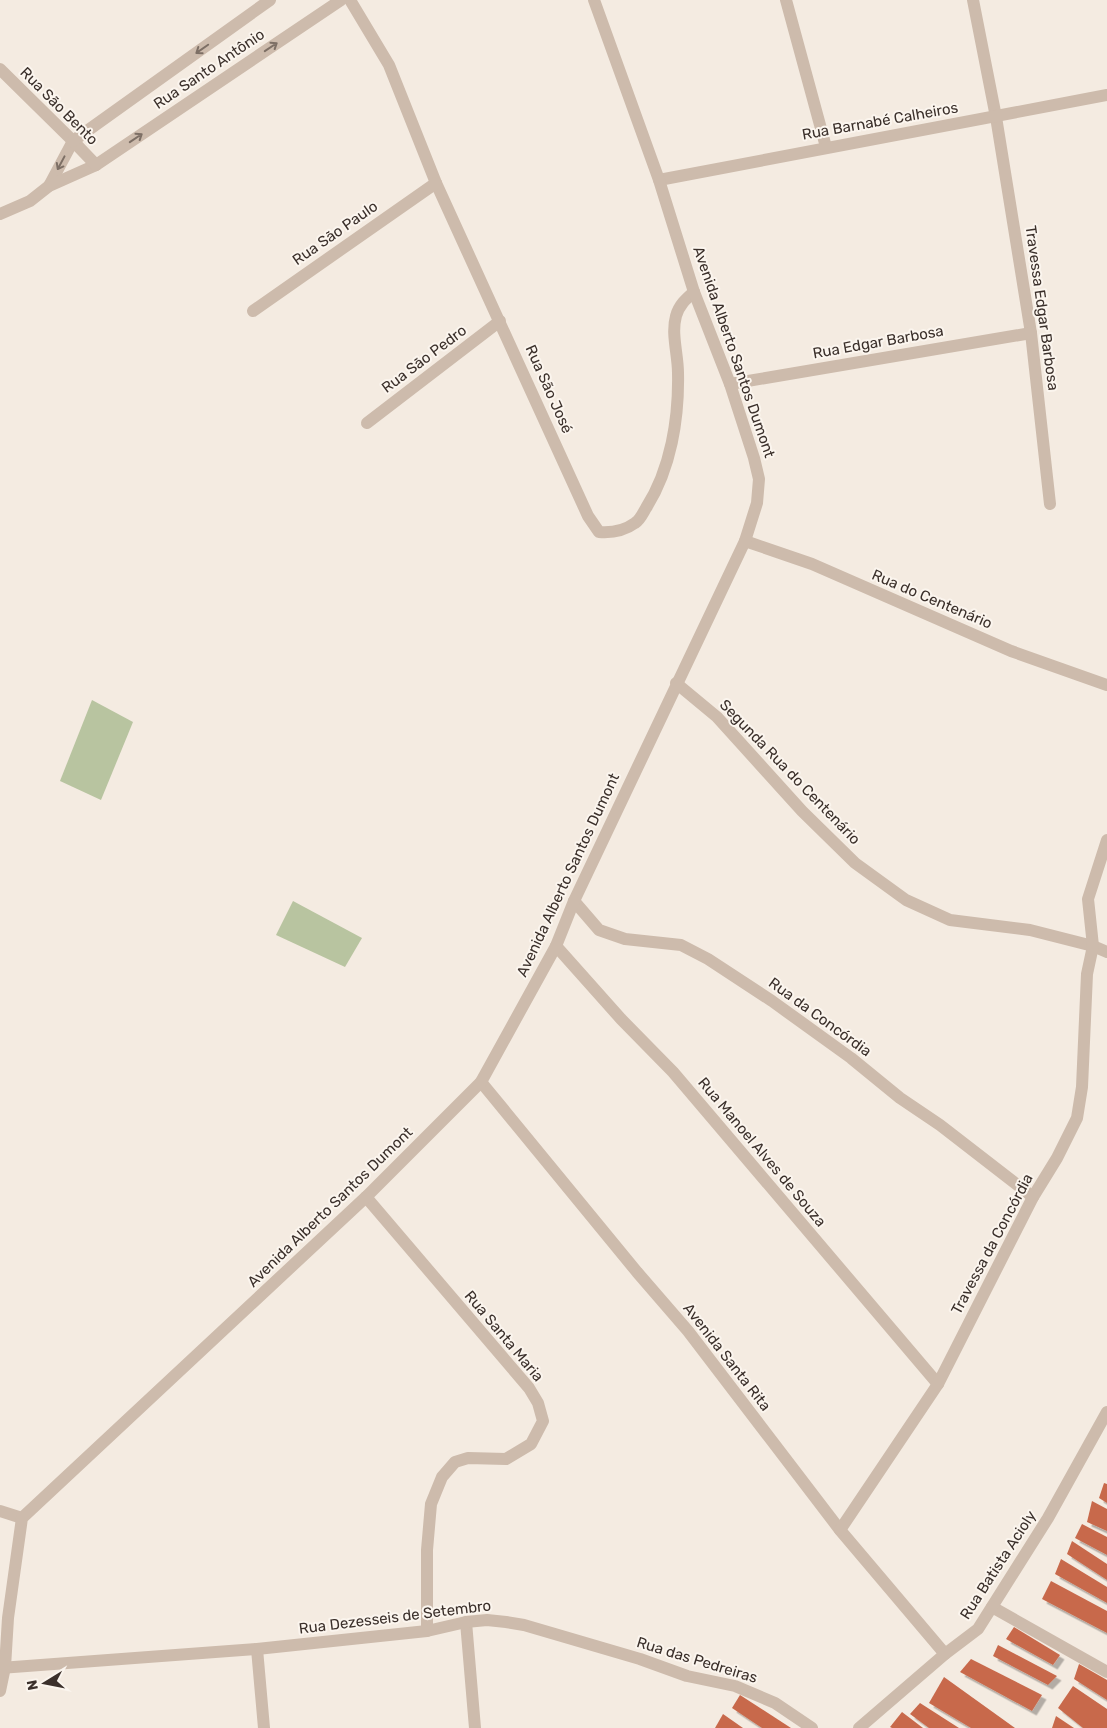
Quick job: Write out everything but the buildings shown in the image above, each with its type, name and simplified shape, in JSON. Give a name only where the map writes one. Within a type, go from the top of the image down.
[{"type":"street","name":"Rua Santo Antônio","points":[[73,140],[270,0]]},
{"type":"street","name":"Rua Santo Antônio","points":[[49,186],[96,165],[341,0]]},
{"type":"street","name":"Rua São José","points":[[350,0],[390,65],[436,183],[588,516],[599,532],[610,533],[622,530],[637,522],[654,496],[664,470],[675,431],[678,373],[674,335],[676,317],[682,302],[694,292]]},
{"type":"street","name":"Avenida Alberto Santos Dumont","points":[[22,1518],[366,1198],[481,1082],[556,946],[574,901],[745,541],[757,503],[759,479],[730,384],[694,292],[659,180],[594,0]]},
{"type":"street","points":[[786,0],[826,147]]},
{"type":"street","name":"Travessa Edgar Barbosa","points":[[973,0],[996,117],[1031,332],[1050,504]]},
{"type":"street","name":"Rua São Bento","points":[[0,69],[96,165]]},
{"type":"street","name":"Rua Barnabé Calheiros","points":[[659,180],[1107,95]]},
{"type":"street","points":[[0,214],[30,201],[49,186],[73,140]]},
{"type":"street","name":"Rua São Paulo","points":[[253,311],[436,183]]},
{"type":"street","name":"Rua São Pedro","points":[[367,423],[500,321]]},
{"type":"street","name":"Rua Edgar Barbosa","points":[[730,384],[1031,332]]},
{"type":"street","name":"Rua do Centenário","points":[[745,541],[812,564],[1011,651],[1107,685]]},
{"type":"street","name":"Segunda Rua do Centenário","points":[[676,683],[717,717],[802,812],[855,863],[906,900],[950,920],[1030,930],[1093,946],[1107,952]]},
{"type":"street","name":"Travessa da Concórdia","points":[[840,1530],[938,1384],[1033,1197],[1057,1158],[1077,1118],[1082,1087],[1087,974],[1093,946],[1088,899],[1107,840]]},
{"type":"street","name":"Rua da Concórdia","points":[[574,901],[599,930],[625,939],[681,945],[708,959],[772,1001],[851,1058],[900,1098],[940,1125],[1033,1197]]},
{"type":"street","name":"Rua Manoel Alves de Souza","points":[[556,946],[621,1019],[673,1072],[938,1384]]},
{"type":"street","name":"Avenida Santa Rita","points":[[481,1082],[637,1272],[688,1331],[840,1530],[945,1654]]},
{"type":"street","name":"Rua Santa Maria","points":[[366,1198],[529,1388],[538,1404],[543,1421],[530,1444],[506,1459],[468,1458],[455,1462],[442,1477],[431,1504],[427,1550],[427,1631]]},
{"type":"street","name":"Rua Batista Acioly","points":[[859,1728],[945,1654],[978,1629],[1048,1518],[1107,1412]]},
{"type":"street","points":[[0,1511],[22,1518],[0,1691]]},
{"type":"street","points":[[992,1607],[1107,1672]]},
{"type":"street","name":"Rua Dezesseis de Setembro","points":[[2,1668],[257,1649],[427,1631],[466,1622],[487,1620],[524,1625],[566,1637]]},
{"type":"street","points":[[466,1622],[475,1728]]},
{"type":"street","name":"Rua das Pedreiras","points":[[566,1637],[640,1659],[687,1676],[735,1686],[775,1703],[812,1728]]},
{"type":"street","points":[[257,1649],[264,1728]]},
{"type":"green space","points":[[92,700],[133,722],[101,800],[60,781]]},
{"type":"green space","points":[[293,901],[362,938],[345,967],[276,935]]}]
